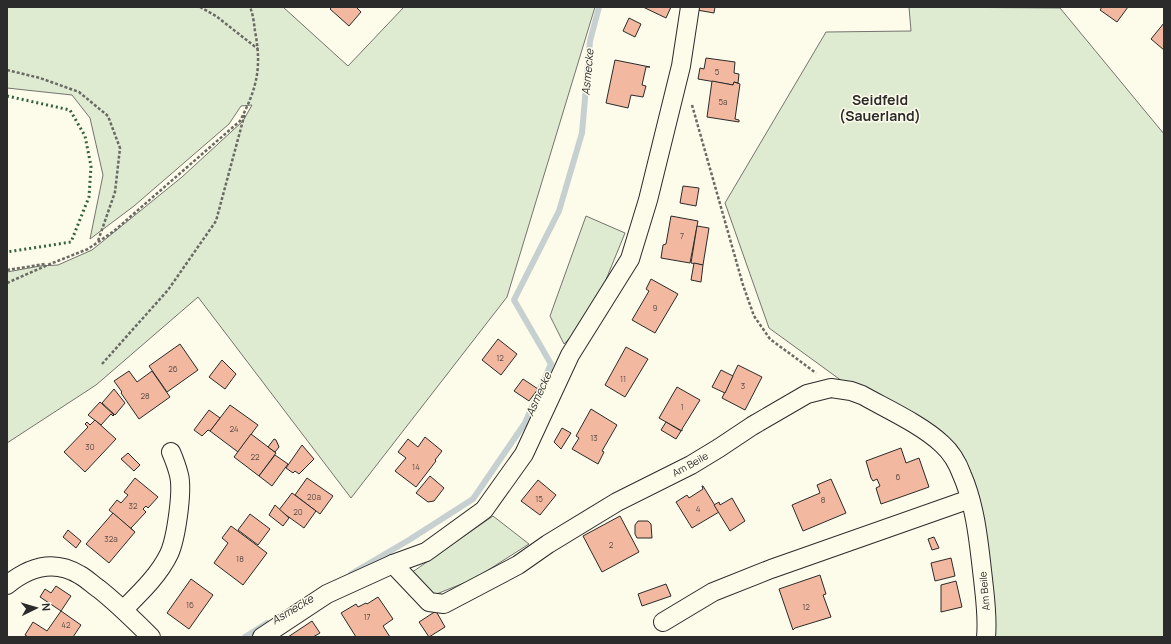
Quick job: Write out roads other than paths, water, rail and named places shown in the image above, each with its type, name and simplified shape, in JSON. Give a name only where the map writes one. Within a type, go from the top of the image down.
[{"type":"street","points":[[262,637],[327,594],[393,564],[426,552],[484,510],[524,454],[570,355],[630,258],[648,200],[681,66],[690,7]]},
{"type":"street","name":"Am Beile","points":[[393,564],[429,602],[444,604],[518,565],[548,544],[617,502],[691,465],[752,426],[807,394],[832,388],[851,391],[862,395],[925,431],[943,445],[955,460],[963,475],[970,499],[980,558],[986,612],[986,637]]},
{"type":"street","points":[[124,610],[162,567],[169,554],[179,510],[179,476],[171,452]]},
{"type":"street","points":[[663,622],[713,592],[771,568],[970,499]]},
{"type":"street","points":[[7,585],[30,570],[43,566],[55,566],[69,569],[80,575],[124,610],[151,637]]},
{"type":"waterway","name":"Asmecke","points":[[351,574],[409,540],[473,499],[525,423],[551,364],[514,300],[559,211],[582,133],[590,41],[599,7]]},
{"type":"waterway","name":"Asmecke","points":[[245,637],[267,623]]},
{"type":"district","name":"Seidfeld (Sauerland)","points":[[880,108]]}]
